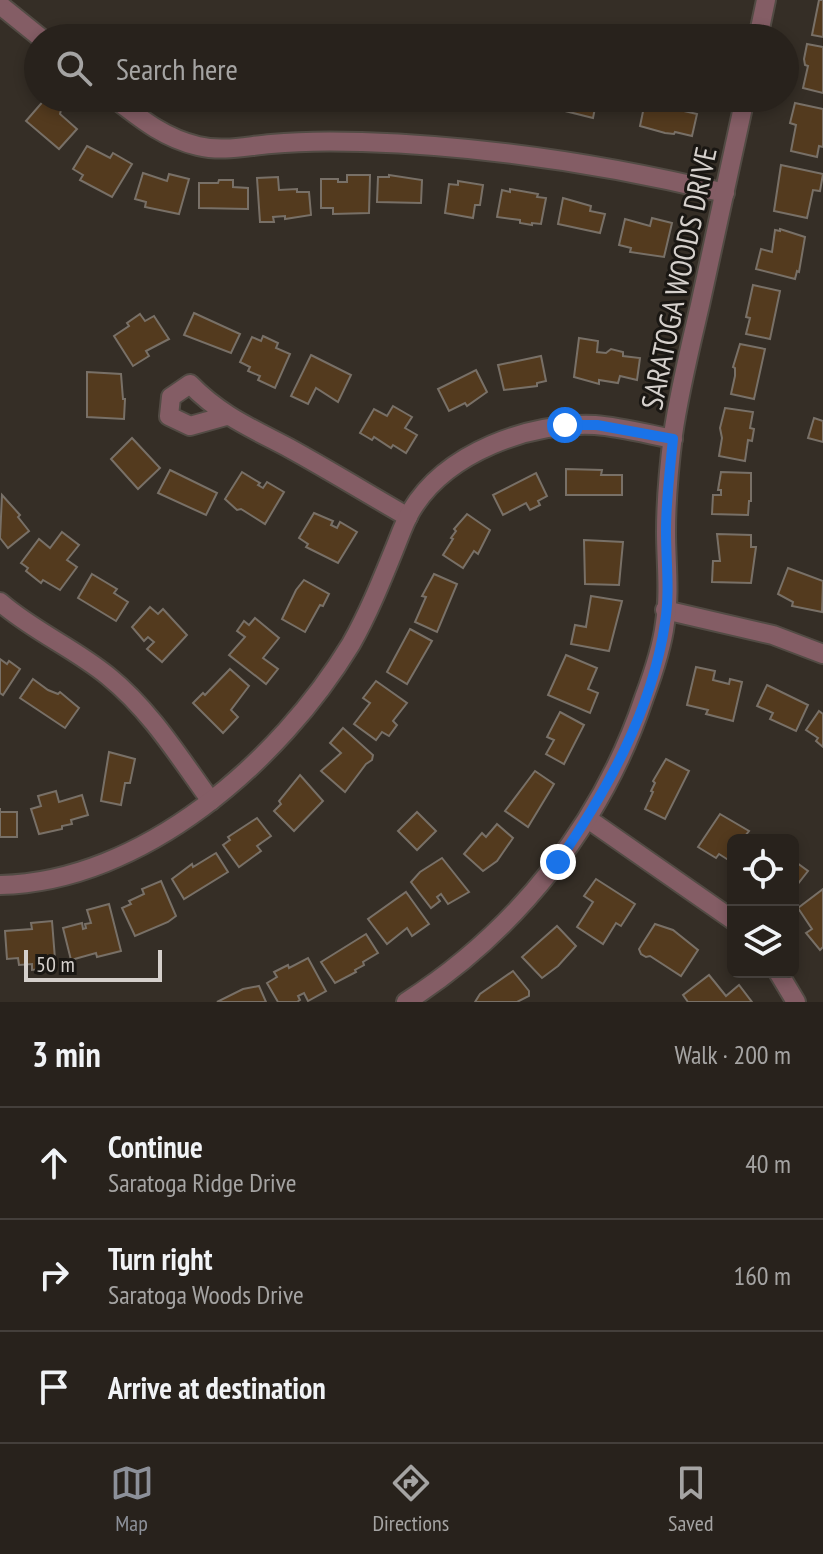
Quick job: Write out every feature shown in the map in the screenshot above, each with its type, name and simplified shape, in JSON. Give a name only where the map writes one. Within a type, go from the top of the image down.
[{"type":"street","points":[[761,24],[766,0]]},
{"type":"street","points":[[0,5],[24,24]]},
{"type":"street","points":[[131,112],[150,127],[174,139],[200,146],[223,149],[341,141],[441,144],[577,161],[725,193]]},
{"type":"street","name":"SARATOGA WOODS DRIVE","points":[[406,1002],[429,996],[518,909],[558,862],[588,819],[617,766],[637,719],[654,671],[666,621],[667,498],[673,439],[742,112]]},
{"type":"street","points":[[226,416],[190,426],[169,416],[171,397],[190,384],[209,404],[249,430],[288,448],[408,517]]},
{"type":"street","points":[[0,885],[58,879],[94,868],[177,824],[211,801],[268,752],[325,685],[352,642],[374,600],[408,517],[434,484],[457,465],[507,438],[565,425],[597,425],[673,439]]},
{"type":"street","points":[[0,602],[109,677],[144,710],[211,801]]},
{"type":"street","points":[[665,610],[773,635],[823,654]]},
{"type":"street","points":[[588,819],[727,916]]},
{"type":"street","points":[[782,978],[796,1002]]},
{"type":"building","points":[[819,0],[823,0],[823,37],[812,35]]},
{"type":"building","points":[[807,44],[823,47],[823,93],[803,88],[808,66],[804,59]]},
{"type":"building","points":[[799,104],[823,109],[823,147],[819,146],[817,157],[791,151],[796,125],[790,123],[793,112],[799,112]]},
{"type":"building","points":[[34,112],[60,112],[77,129],[59,149],[26,121]]},
{"type":"building","points":[[569,112],[594,112],[593,118]]},
{"type":"building","points":[[643,112],[697,114],[692,136],[640,126]]},
{"type":"building","points":[[87,146],[110,158],[113,153],[132,164],[112,197],[80,180],[83,175],[73,169]]},
{"type":"building","points":[[781,165],[823,174],[820,191],[813,190],[807,218],[774,211]]},
{"type":"building","points":[[143,173],[167,181],[169,174],[189,179],[179,214],[145,207],[146,202],[135,199]]},
{"type":"building","points":[[347,175],[370,175],[369,213],[333,214],[333,208],[321,208],[321,179],[347,182]]},
{"type":"building","points":[[389,175],[422,180],[421,203],[377,202],[378,177]]},
{"type":"building","points":[[278,177],[279,190],[309,192],[311,215],[285,219],[285,216],[273,217],[274,222],[260,222],[257,178]]},
{"type":"building","points":[[219,180],[233,180],[233,187],[248,188],[248,209],[199,208],[199,183],[218,183]]},
{"type":"building","points":[[458,181],[483,185],[480,205],[475,205],[473,218],[445,213],[449,184],[458,185]]},
{"type":"building","points":[[510,189],[546,198],[541,224],[532,225],[497,217],[502,190],[510,192]]},
{"type":"building","points":[[563,198],[591,206],[590,211],[605,214],[600,233],[558,224]]},
{"type":"building","points":[[652,218],[672,223],[664,257],[630,252],[631,248],[619,245],[625,219],[650,226]]},
{"type":"building","points":[[775,230],[805,237],[795,279],[756,269],[761,249],[772,252]]},
{"type":"building","points":[[753,285],[780,291],[770,339],[746,334],[750,318],[746,317]]},
{"type":"building","points":[[194,313],[240,334],[231,353],[184,335]]},
{"type":"building","points":[[140,314],[145,321],[154,316],[169,339],[146,351],[149,356],[133,366],[114,336]]},
{"type":"building","points":[[263,336],[278,343],[276,348],[290,354],[275,388],[258,380],[260,376],[248,371],[250,367],[240,362],[252,337],[261,341]]},
{"type":"building","points":[[579,338],[598,341],[597,352],[606,353],[611,349],[623,352],[623,356],[640,358],[637,380],[620,376],[618,383],[599,380],[599,384],[574,377]]},
{"type":"building","points":[[740,344],[765,349],[754,399],[731,394],[735,376],[733,367]]},
{"type":"building","points":[[311,355],[351,375],[338,402],[316,388],[308,404],[291,396]]},
{"type":"building","points":[[541,356],[546,381],[537,383],[537,386],[504,390],[498,365]]},
{"type":"building","points":[[476,370],[487,392],[467,406],[465,403],[449,411],[438,389]]},
{"type":"building","points":[[87,372],[121,374],[124,419],[87,417]]},
{"type":"building","points":[[393,406],[412,417],[405,428],[417,435],[406,453],[360,433],[374,409],[387,416]]},
{"type":"building","points":[[725,408],[753,412],[750,428],[754,429],[752,441],[748,440],[745,461],[719,456],[720,428]]},
{"type":"building","points":[[814,418],[823,421],[823,442],[808,438]]},
{"type":"building","points":[[132,438],[160,468],[138,489],[111,459]]},
{"type":"building","points":[[566,469],[602,470],[601,475],[622,475],[622,495],[566,495]]},
{"type":"building","points":[[170,470],[217,493],[206,515],[158,493]]},
{"type":"building","points":[[242,472],[263,488],[267,482],[284,492],[265,524],[241,509],[237,510],[225,499]]},
{"type":"building","points":[[721,472],[751,473],[748,515],[712,514],[713,495],[721,495],[721,490],[718,490]]},
{"type":"building","points":[[536,473],[547,496],[538,501],[540,505],[530,510],[526,503],[503,515],[493,495]]},
{"type":"building","points":[[2,495],[20,515],[18,517],[29,531],[8,548],[0,538]]},
{"type":"building","points":[[314,513],[333,521],[331,525],[337,528],[340,522],[357,532],[338,563],[306,547],[308,544],[299,538]]},
{"type":"building","points":[[467,514],[490,530],[478,554],[474,551],[463,568],[443,555],[453,539],[454,529]]},
{"type":"building","points":[[62,532],[79,545],[67,560],[77,567],[60,590],[43,580],[41,583],[21,563],[39,539],[50,548]]},
{"type":"building","points":[[717,534],[751,535],[751,547],[756,547],[751,583],[712,582],[713,561],[720,561]]},
{"type":"building","points":[[584,540],[623,542],[619,585],[585,584]]},
{"type":"building","points":[[788,568],[823,581],[822,612],[792,606],[793,602],[778,594]]},
{"type":"building","points":[[92,574],[117,589],[114,593],[128,602],[116,621],[78,598]]},
{"type":"building","points":[[434,574],[457,584],[437,632],[415,622],[426,597],[422,596]]},
{"type":"building","points":[[304,580],[329,594],[305,632],[282,619]]},
{"type":"building","points":[[591,596],[622,601],[609,651],[571,644],[575,625],[586,627]]},
{"type":"building","points":[[150,607],[158,614],[163,609],[187,635],[162,662],[147,649],[154,642],[148,637],[144,641],[132,627]]},
{"type":"building","points":[[255,618],[279,638],[263,658],[278,669],[266,684],[229,655],[245,637],[237,631],[244,621],[249,625]]},
{"type":"building","points":[[410,629],[432,641],[407,684],[387,672]]},
{"type":"building","points":[[566,655],[597,668],[588,689],[598,693],[590,713],[548,695]]},
{"type":"building","points":[[0,659],[20,669],[3,695],[0,693]]},
{"type":"building","points":[[696,667],[715,671],[713,680],[729,684],[730,679],[742,682],[733,721],[687,705]]},
{"type":"building","points":[[230,669],[249,686],[231,710],[238,717],[223,733],[193,703]]},
{"type":"building","points":[[33,679],[48,690],[60,692],[79,708],[65,728],[20,698]]},
{"type":"building","points":[[376,681],[407,703],[393,721],[397,725],[389,736],[382,732],[376,740],[354,724],[370,703],[363,698]]},
{"type":"building","points":[[767,685],[808,705],[796,731],[770,719],[773,713],[757,706]]},
{"type":"building","points":[[819,711],[823,714],[823,747],[816,741],[818,738],[806,730]]},
{"type":"building","points":[[560,712],[584,725],[564,764],[546,754],[554,740],[547,737]]},
{"type":"building","points":[[343,728],[373,755],[345,792],[321,771],[341,753],[330,743]]},
{"type":"building","points":[[109,752],[135,759],[130,783],[125,783],[121,805],[101,801]]},
{"type":"building","points":[[666,759],[689,771],[665,819],[645,809],[653,792],[653,781]]},
{"type":"building","points":[[535,771],[554,784],[528,827],[505,811]]},
{"type":"building","points":[[300,775],[323,801],[294,831],[274,811]]},
{"type":"building","points":[[56,791],[59,802],[82,795],[88,815],[71,820],[72,824],[62,826],[62,829],[39,834],[31,809],[41,806],[38,796]]},
{"type":"building","points":[[0,812],[17,812],[17,837],[0,837]]},
{"type":"building","points":[[417,812],[436,831],[417,850],[398,831]]},
{"type":"building","points":[[720,814],[749,831],[747,834],[727,834],[727,859],[719,854],[716,858],[698,847]]},
{"type":"building","points":[[257,818],[271,836],[257,846],[261,851],[239,867],[223,845],[230,840],[228,837]]},
{"type":"building","points":[[497,824],[513,838],[497,861],[483,871],[464,854],[482,833],[486,837]]},
{"type":"building","points":[[216,853],[228,872],[184,899],[172,879],[192,864],[193,867]]},
{"type":"building","points":[[442,858],[469,892],[448,904],[441,894],[437,897],[440,901],[431,908],[411,882]]},
{"type":"building","points":[[799,864],[808,871],[799,882]]},
{"type":"building","points":[[596,879],[635,904],[621,926],[616,923],[603,944],[577,927],[593,902],[584,896]]},
{"type":"building","points":[[161,881],[176,916],[135,936],[122,908],[144,894],[142,889]]},
{"type":"building","points":[[823,889],[823,947],[820,950],[806,933],[812,929],[799,907]]},
{"type":"building","points":[[406,892],[429,924],[412,936],[407,928],[387,944],[368,919]]},
{"type":"building","points":[[109,904],[121,951],[97,957],[96,953],[71,960],[63,928],[82,923],[83,929],[86,928],[85,924],[91,923],[87,910]]},
{"type":"building","points":[[52,921],[55,959],[50,959],[50,968],[32,970],[32,964],[19,965],[18,958],[7,959],[5,931],[32,929],[31,923]]},
{"type":"building","points":[[655,924],[673,930],[698,950],[681,976],[650,956],[641,954],[639,949]]},
{"type":"building","points":[[557,926],[576,946],[542,978],[522,957]]},
{"type":"building","points":[[366,934],[378,953],[363,962],[364,965],[356,972],[335,983],[321,962]]},
{"type":"building","points":[[308,958],[326,991],[308,1001],[304,993],[298,996],[300,1000],[297,1002],[278,1002],[267,983],[277,977],[274,972]]},
{"type":"building","points":[[513,971],[529,991],[529,996],[517,1002],[475,1002],[480,994]]},
{"type":"building","points":[[709,975],[726,996],[739,985],[752,1002],[688,1002],[683,995]]},
{"type":"building","points":[[259,986],[266,1002],[217,1002],[243,989]]},
{"type":"route","points":[[558,862],[588,819],[617,766],[654,671],[666,621],[667,498],[673,439],[597,425],[565,425]]}]
